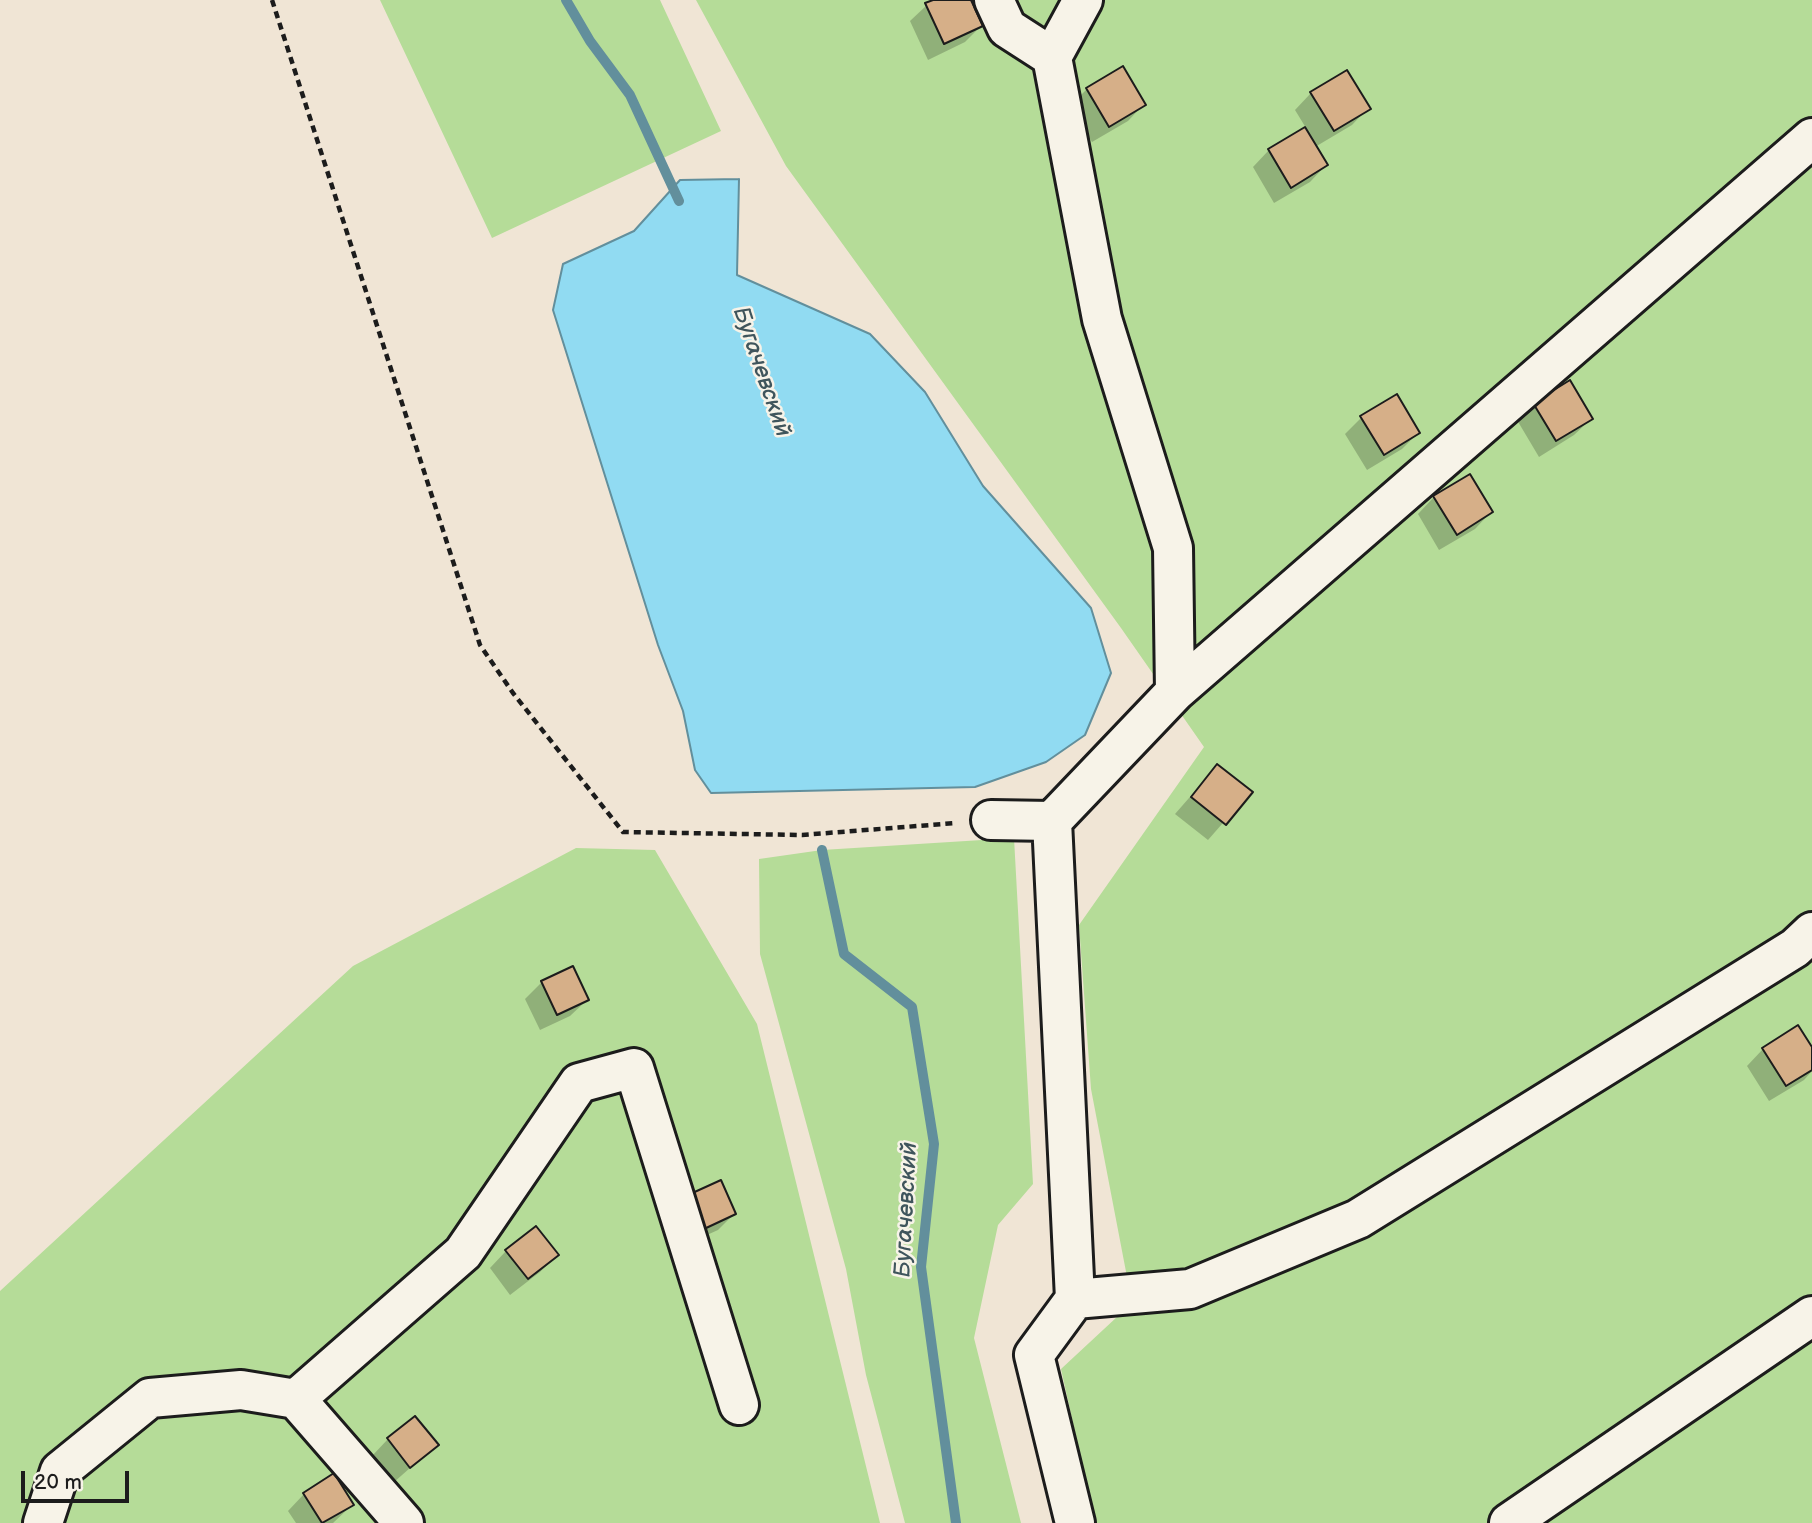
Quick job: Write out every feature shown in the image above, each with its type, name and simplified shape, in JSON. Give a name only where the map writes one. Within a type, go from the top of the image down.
[{"type":"lane","points":[[995,0],[1007,28],[1052,57]]},
{"type":"lane","points":[[1083,0],[1052,57],[1102,319],[1173,548],[1175,692]]},
{"type":"lane","points":[[1075,1523],[1034,1355],[1075,1299],[1052,821],[1175,692],[1812,138]]},
{"type":"lane","points":[[991,820],[1052,821]]},
{"type":"lane","points":[[1075,1299],[1191,1289],[1358,1219],[1795,948],[1812,932]]},
{"type":"lane","points":[[296,1399],[463,1253],[579,1083],[634,1068],[739,1405]]},
{"type":"lane","points":[[1508,1523],[1812,1316]]},
{"type":"lane","points":[[43,1523],[60,1471],[150,1398],[241,1390],[296,1399],[404,1523]]},
{"type":"path","points":[[272,0],[480,645],[513,693],[622,832],[802,835],[991,820]]},
{"type":"green space","points":[[380,0],[660,0],[721,131],[492,238]]},
{"type":"green space","points":[[696,0],[1812,0],[1812,1523],[1095,1523],[1061,1369],[1132,1303],[1091,1089],[1079,925],[1204,747],[1121,628],[786,166]]},
{"type":"green space","points":[[1014,838],[1033,1184],[998,1225],[974,1338],[1021,1523],[905,1523],[866,1375],[846,1269],[760,954],[759,859],[822,850]]},
{"type":"green space","points":[[576,848],[655,850],[757,1024],[880,1523],[0,1523],[0,1291],[353,966]]},
{"type":"water","points":[[739,179],[737,275],[870,334],[925,392],[983,486],[1091,608],[1111,673],[1085,735],[1046,762],[975,787],[711,793],[695,770],[683,711],[658,645],[553,310],[563,264],[634,231],[680,180]]},
{"type":"building","points":[[933,0],[971,0],[983,26],[944,44],[925,3]]},
{"type":"building","points":[[1123,66],[1146,105],[1109,127],[1086,88]]},
{"type":"building","points":[[1347,70],[1371,109],[1334,131],[1310,92]]},
{"type":"building","points":[[1305,127],[1328,165],[1291,188],[1268,149]]},
{"type":"building","points":[[1570,380],[1593,419],[1556,441],[1533,403]]},
{"type":"building","points":[[1397,394],[1420,433],[1384,455],[1360,416]]},
{"type":"building","points":[[1470,474],[1493,512],[1457,535],[1433,496]]},
{"type":"building","points":[[1217,764],[1253,792],[1226,825],[1191,797]]},
{"type":"building","points":[[573,966],[589,1000],[557,1015],[541,981]]},
{"type":"building","points":[[1798,1025],[1812,1047],[1812,1070],[1786,1086],[1762,1048]]},
{"type":"building","points":[[721,1180],[736,1214],[704,1229],[688,1195]]},
{"type":"building","points":[[536,1226],[559,1255],[528,1279],[505,1250]]},
{"type":"building","points":[[415,1416],[439,1445],[410,1468],[387,1438]]},
{"type":"building","points":[[334,1473],[354,1505],[322,1523],[303,1493]]},
{"type":"waterway","name":"Бугачевский","points":[[566,0],[590,41],[630,95],[679,201]]},
{"type":"waterway","name":"Бугачевский","points":[[822,850],[844,954],[912,1007],[934,1144],[921,1267],[956,1523]]}]
